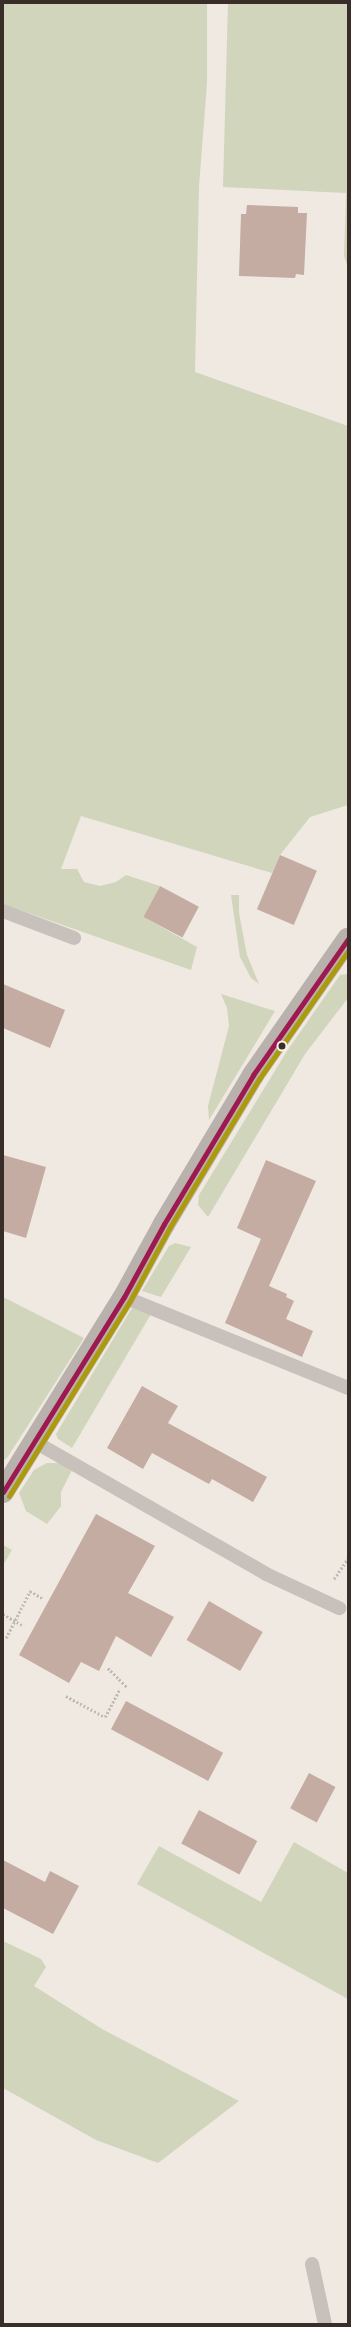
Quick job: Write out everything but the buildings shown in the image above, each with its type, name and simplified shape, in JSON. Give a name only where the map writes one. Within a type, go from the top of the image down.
[{"type":"street","points":[[4,1488],[35,1442],[124,1297],[168,1217],[253,1075],[348,939]]},
{"type":"lane","points":[[3,912],[74,938]]},
{"type":"lane","points":[[124,1297],[348,1388]]},
{"type":"lane","points":[[35,1442],[266,1574],[339,1608]]},
{"type":"lane","points":[[312,2264],[325,2324]]},
{"type":"path","points":[[332,1581],[348,1558]]},
{"type":"path","points":[[6,1638],[30,1591],[42,1598]]},
{"type":"path","points":[[3,1614],[24,1626]]},
{"type":"path","points":[[108,1668],[127,1687]]},
{"type":"path","points":[[66,1696],[105,1717],[120,1688]]},
{"type":"green space","points":[[3,3],[207,3],[207,83],[199,186],[195,372],[348,426],[348,805],[310,817],[280,855],[272,873],[81,816],[61,869],[77,869],[84,882],[100,886],[116,882],[126,875],[160,886],[144,917],[197,947],[191,970],[3,904]]},
{"type":"green space","points":[[228,3],[348,3],[348,268],[344,256],[346,193],[223,187]]},
{"type":"green space","points":[[231,895],[239,895],[239,913],[247,955],[259,984],[251,978],[240,957]]},
{"type":"green space","points":[[348,974],[348,998],[305,1054],[208,1217],[198,1205],[199,1195],[287,1051],[340,975]]},
{"type":"green space","points":[[221,994],[275,1011],[209,1120],[208,1106],[229,1026],[227,1008]]},
{"type":"green space","points":[[175,1243],[191,1247],[161,1297],[142,1291],[169,1246]]},
{"type":"green space","points":[[3,1297],[84,1338],[7,1458],[3,1460]]},
{"type":"green space","points":[[132,1308],[151,1314],[72,1448],[58,1439],[56,1434]]},
{"type":"green space","points":[[47,1463],[58,1463],[72,1470],[61,1492],[61,1506],[47,1524],[26,1511],[19,1493],[34,1470]]},
{"type":"green space","points":[[3,1545],[12,1550],[3,1565]]},
{"type":"green space","points":[[294,1842],[348,1873],[348,1999],[137,1884],[159,1846],[261,1902]]},
{"type":"green space","points":[[3,1941],[41,1959],[46,1967],[34,1986],[102,2029],[239,2101],[158,2163],[96,2140],[3,2088]]},
{"type":"transit line","points":[[3,1492],[124,1297],[164,1224],[253,1075],[348,939]]},
{"type":"transit line","points":[[9,1496],[130,1301],[170,1227],[259,1079],[348,951]]}]
